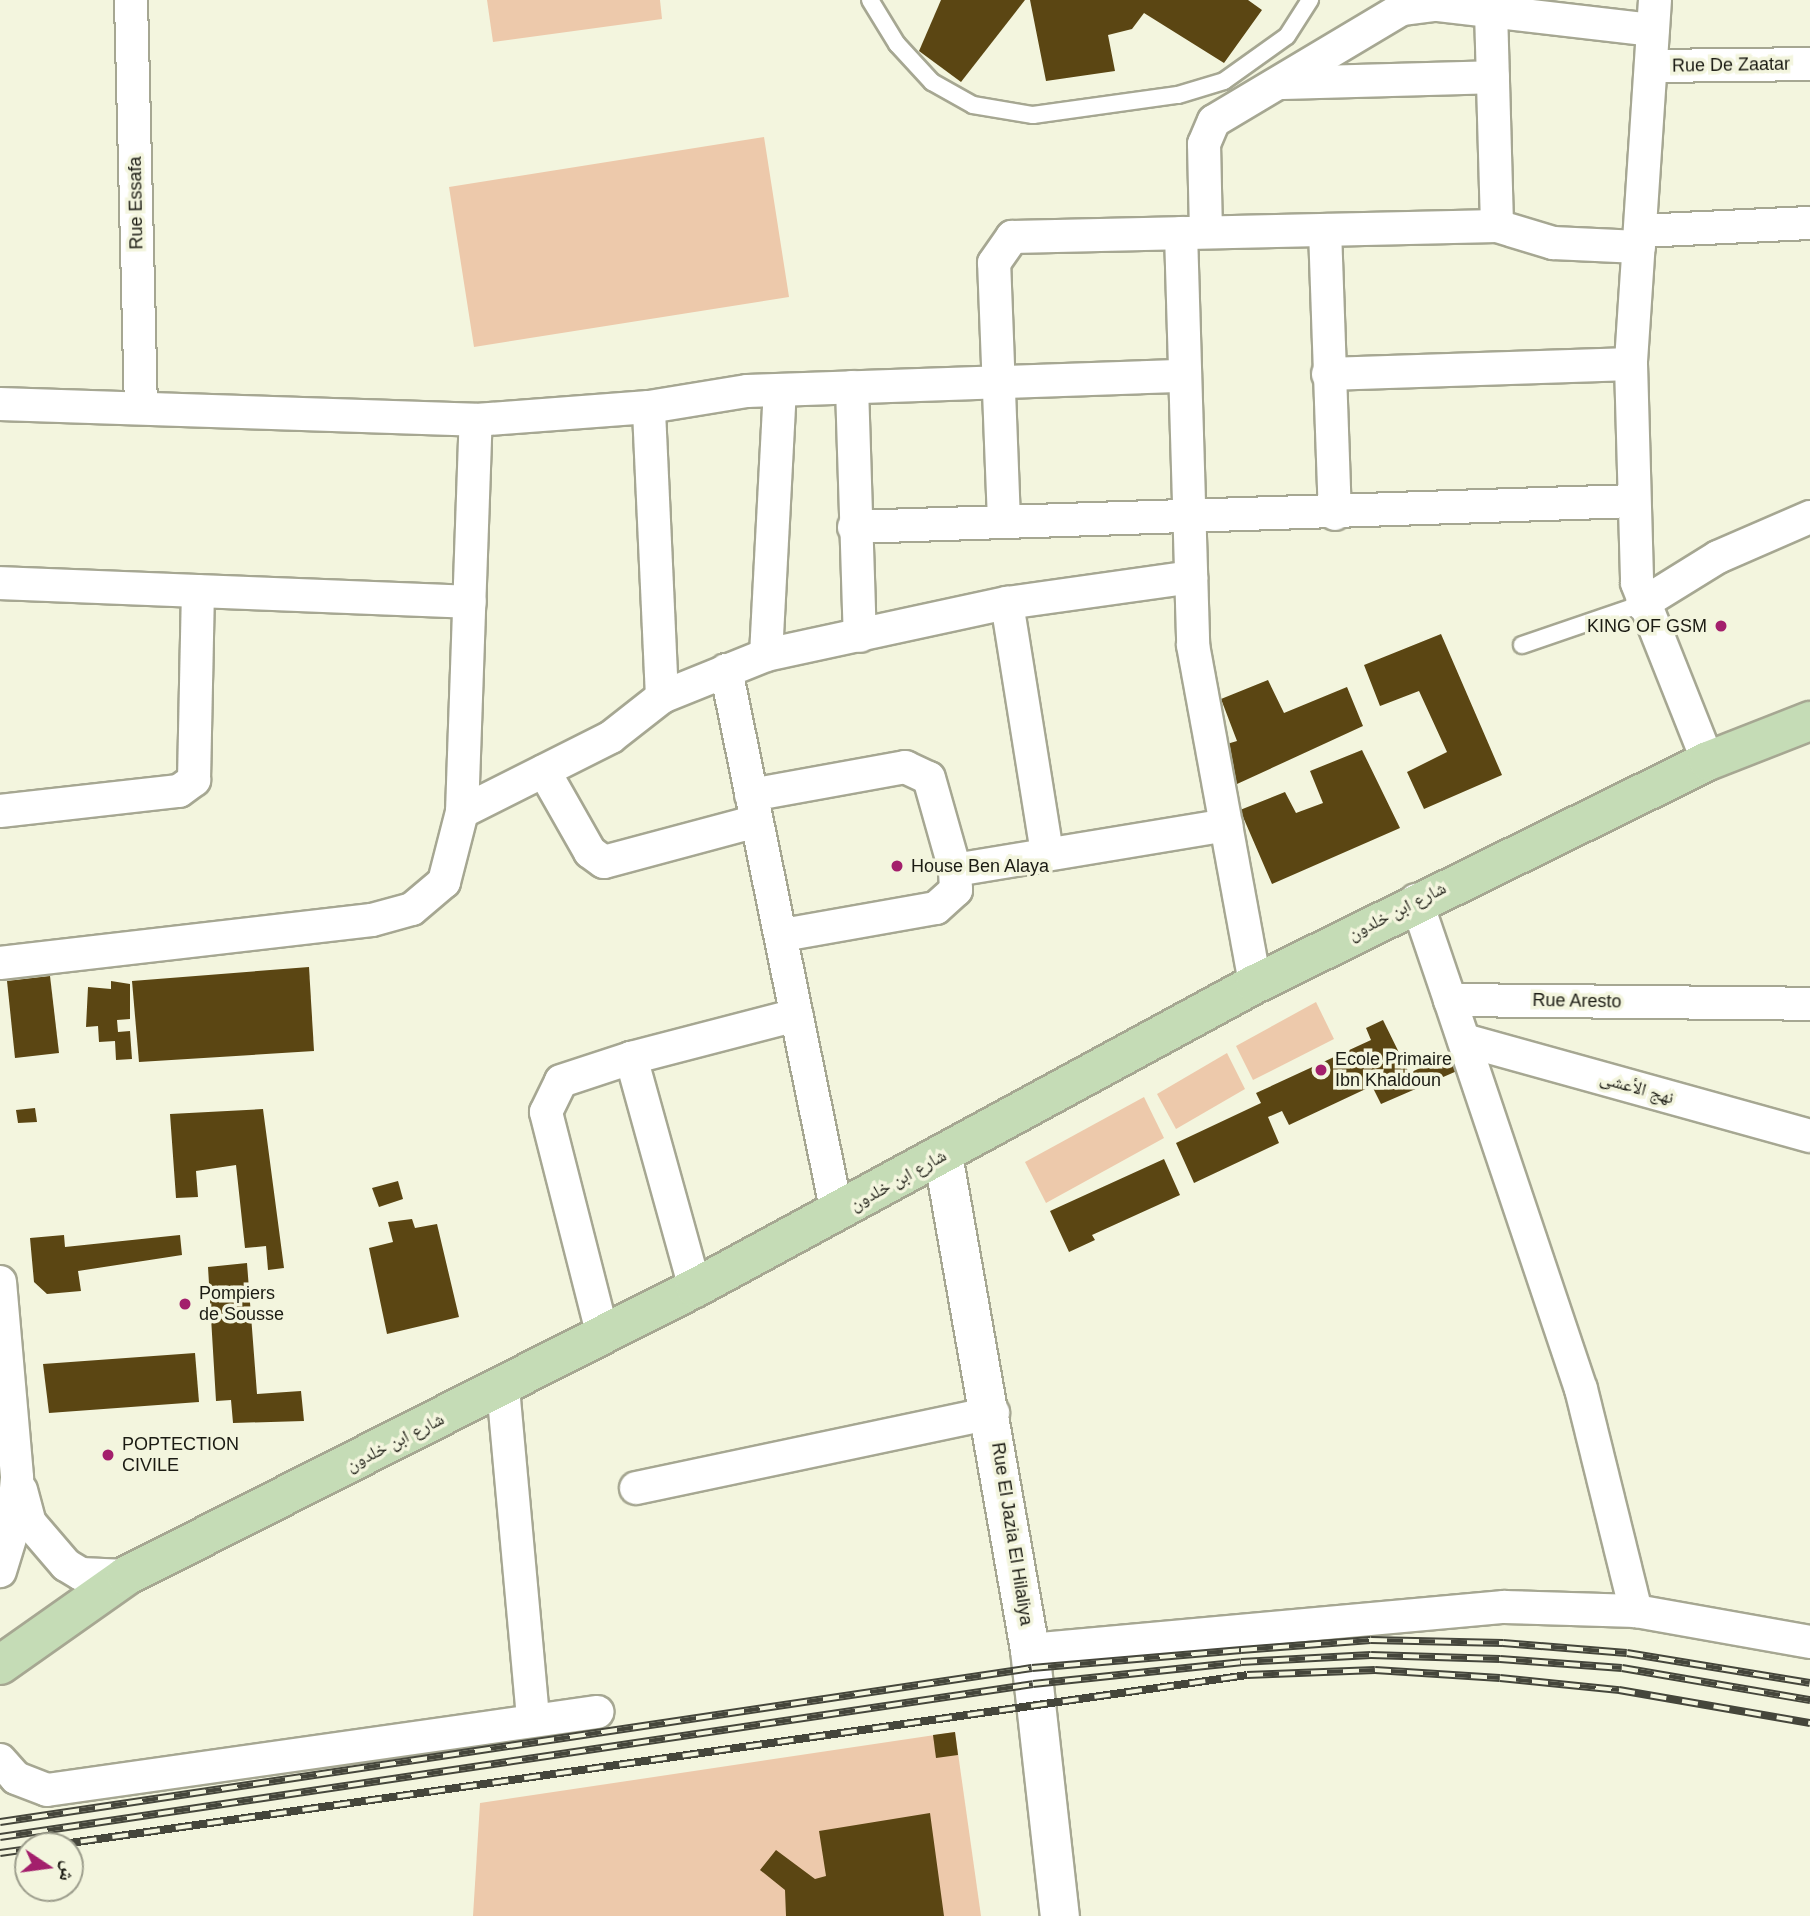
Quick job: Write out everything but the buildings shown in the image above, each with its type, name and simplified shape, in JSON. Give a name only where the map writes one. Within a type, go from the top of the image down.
[{"type":"main road","name":"شارع ابن خلدون","points":[[0,1665],[126,1576],[503,1388],[695,1288],[1255,984],[1416,900],[1708,761],[1810,721]]},
{"type":"street","name":"Rue Essafa","points":[[131,0],[141,406]]},
{"type":"street","points":[[1255,984],[1193,645],[1185,376],[1194,232],[1206,131],[1402,5],[1654,15],[1631,364],[1633,501],[1642,604],[1708,761]]},
{"type":"street","points":[[1491,10],[1496,226]]},
{"type":"street","name":"Rue De Zaatar","points":[[1652,66],[1810,64]]},
{"type":"street","points":[[1278,83],[1493,78]]},
{"type":"street","points":[[1004,521],[994,263],[1003,243],[1024,236],[1496,226],[1553,243],[1640,239],[1810,223]]},
{"type":"street","points":[[1325,230],[1335,514]]},
{"type":"street","points":[[1328,374],[1631,364]]},
{"type":"street","points":[[0,404],[141,406],[476,420],[649,407],[780,390],[1185,376]]},
{"type":"street","points":[[852,387],[854,527],[860,636]]},
{"type":"street","points":[[766,655],[780,390]]},
{"type":"street","points":[[649,407],[662,697]]},
{"type":"street","points":[[0,963],[372,920],[412,909],[444,882],[462,812],[476,420]]},
{"type":"street","points":[[854,527],[1189,513],[1228,519],[1633,501]]},
{"type":"street","points":[[1642,604],[1718,557],[1810,517]]},
{"type":"street","points":[[462,812],[611,737],[662,697],[766,655],[1007,603],[1191,577]]},
{"type":"street","points":[[0,583],[470,602]]},
{"type":"street","points":[[0,811],[178,791],[194,780],[198,591]]},
{"type":"street","points":[[1007,603],[1047,852]]},
{"type":"street","points":[[726,670],[783,935],[796,1015],[837,1213]]},
{"type":"street","points":[[544,771],[590,852],[604,862],[754,808],[892,767],[919,772],[929,778],[955,870],[956,890],[936,908],[783,935]]},
{"type":"street","points":[[955,870],[1047,852],[1226,825]]},
{"type":"street","points":[[1416,900],[1581,1389],[1636,1611]]},
{"type":"street","name":"Rue Aresto","points":[[1450,1000],[1810,1004]]},
{"type":"street","points":[[603,1336],[546,1112],[561,1081],[631,1058],[796,1015]]},
{"type":"street","name":"نهج الأعشى","points":[[1464,1040],[1810,1136]]},
{"type":"street","points":[[631,1058],[695,1288]]},
{"type":"street","name":"Rue El Jazia El Hilaliya","points":[[943,1155],[993,1413],[1030,1650],[1060,1916]]},
{"type":"street","points":[[0,1282],[17,1478],[12,1532],[0,1571]]},
{"type":"street","points":[[503,1388],[533,1719]]},
{"type":"street","points":[[636,1488],[993,1413]]},
{"type":"street","points":[[17,1478],[30,1523],[65,1565],[81,1574],[126,1576]]},
{"type":"street","points":[[1030,1650],[1504,1607],[1636,1611],[1810,1642]]},
{"type":"street","points":[[0,1760],[16,1778],[47,1790],[597,1712]]},
{"type":"lane","points":[[870,0],[897,44],[932,82],[974,105],[1033,115],[1178,95],[1224,81],[1287,36],[1310,0]]},
{"type":"lane","points":[[1522,645],[1642,604]]},
{"type":"shaded area","points":[[487,0],[660,0],[662,19],[493,42]]},
{"type":"shaded area","points":[[764,137],[789,297],[474,347],[449,187]]},
{"type":"shaded area","points":[[1316,1002],[1334,1039],[1253,1080],[1236,1046]]},
{"type":"shaded area","points":[[1227,1053],[1245,1089],[1176,1129],[1157,1094]]},
{"type":"shaded area","points":[[1144,1097],[1164,1138],[1046,1203],[1025,1162]]},
{"type":"shaded area","points":[[955,1732],[981,1916],[473,1916],[480,1803]]},
{"type":"railway","points":[[0,1822],[1032,1668],[1371,1640],[1503,1643],[1627,1653],[1810,1683]]},
{"type":"railway","points":[[0,1837],[1033,1684],[1241,1662],[1371,1655],[1500,1659],[1622,1668],[1810,1700]]},
{"type":"railway","points":[[84,1841],[1247,1675],[1375,1670],[1500,1678],[1619,1690],[1810,1723]]},
{"type":"railway","points":[[0,1853],[14,1851]]},
{"type":"place","name":"KING OF GSM","points":[[1721,626]]},
{"type":"place","name":"House Ben Alaya","points":[[897,866]]},
{"type":"place","name":"Ecole Primaire Ibn Khaldoun","points":[[1321,1070]]},
{"type":"place","name":"Pompiers de Sousse","points":[[185,1304]]},
{"type":"place","name":"POPTECTION CIVILE","points":[[108,1455]]}]
